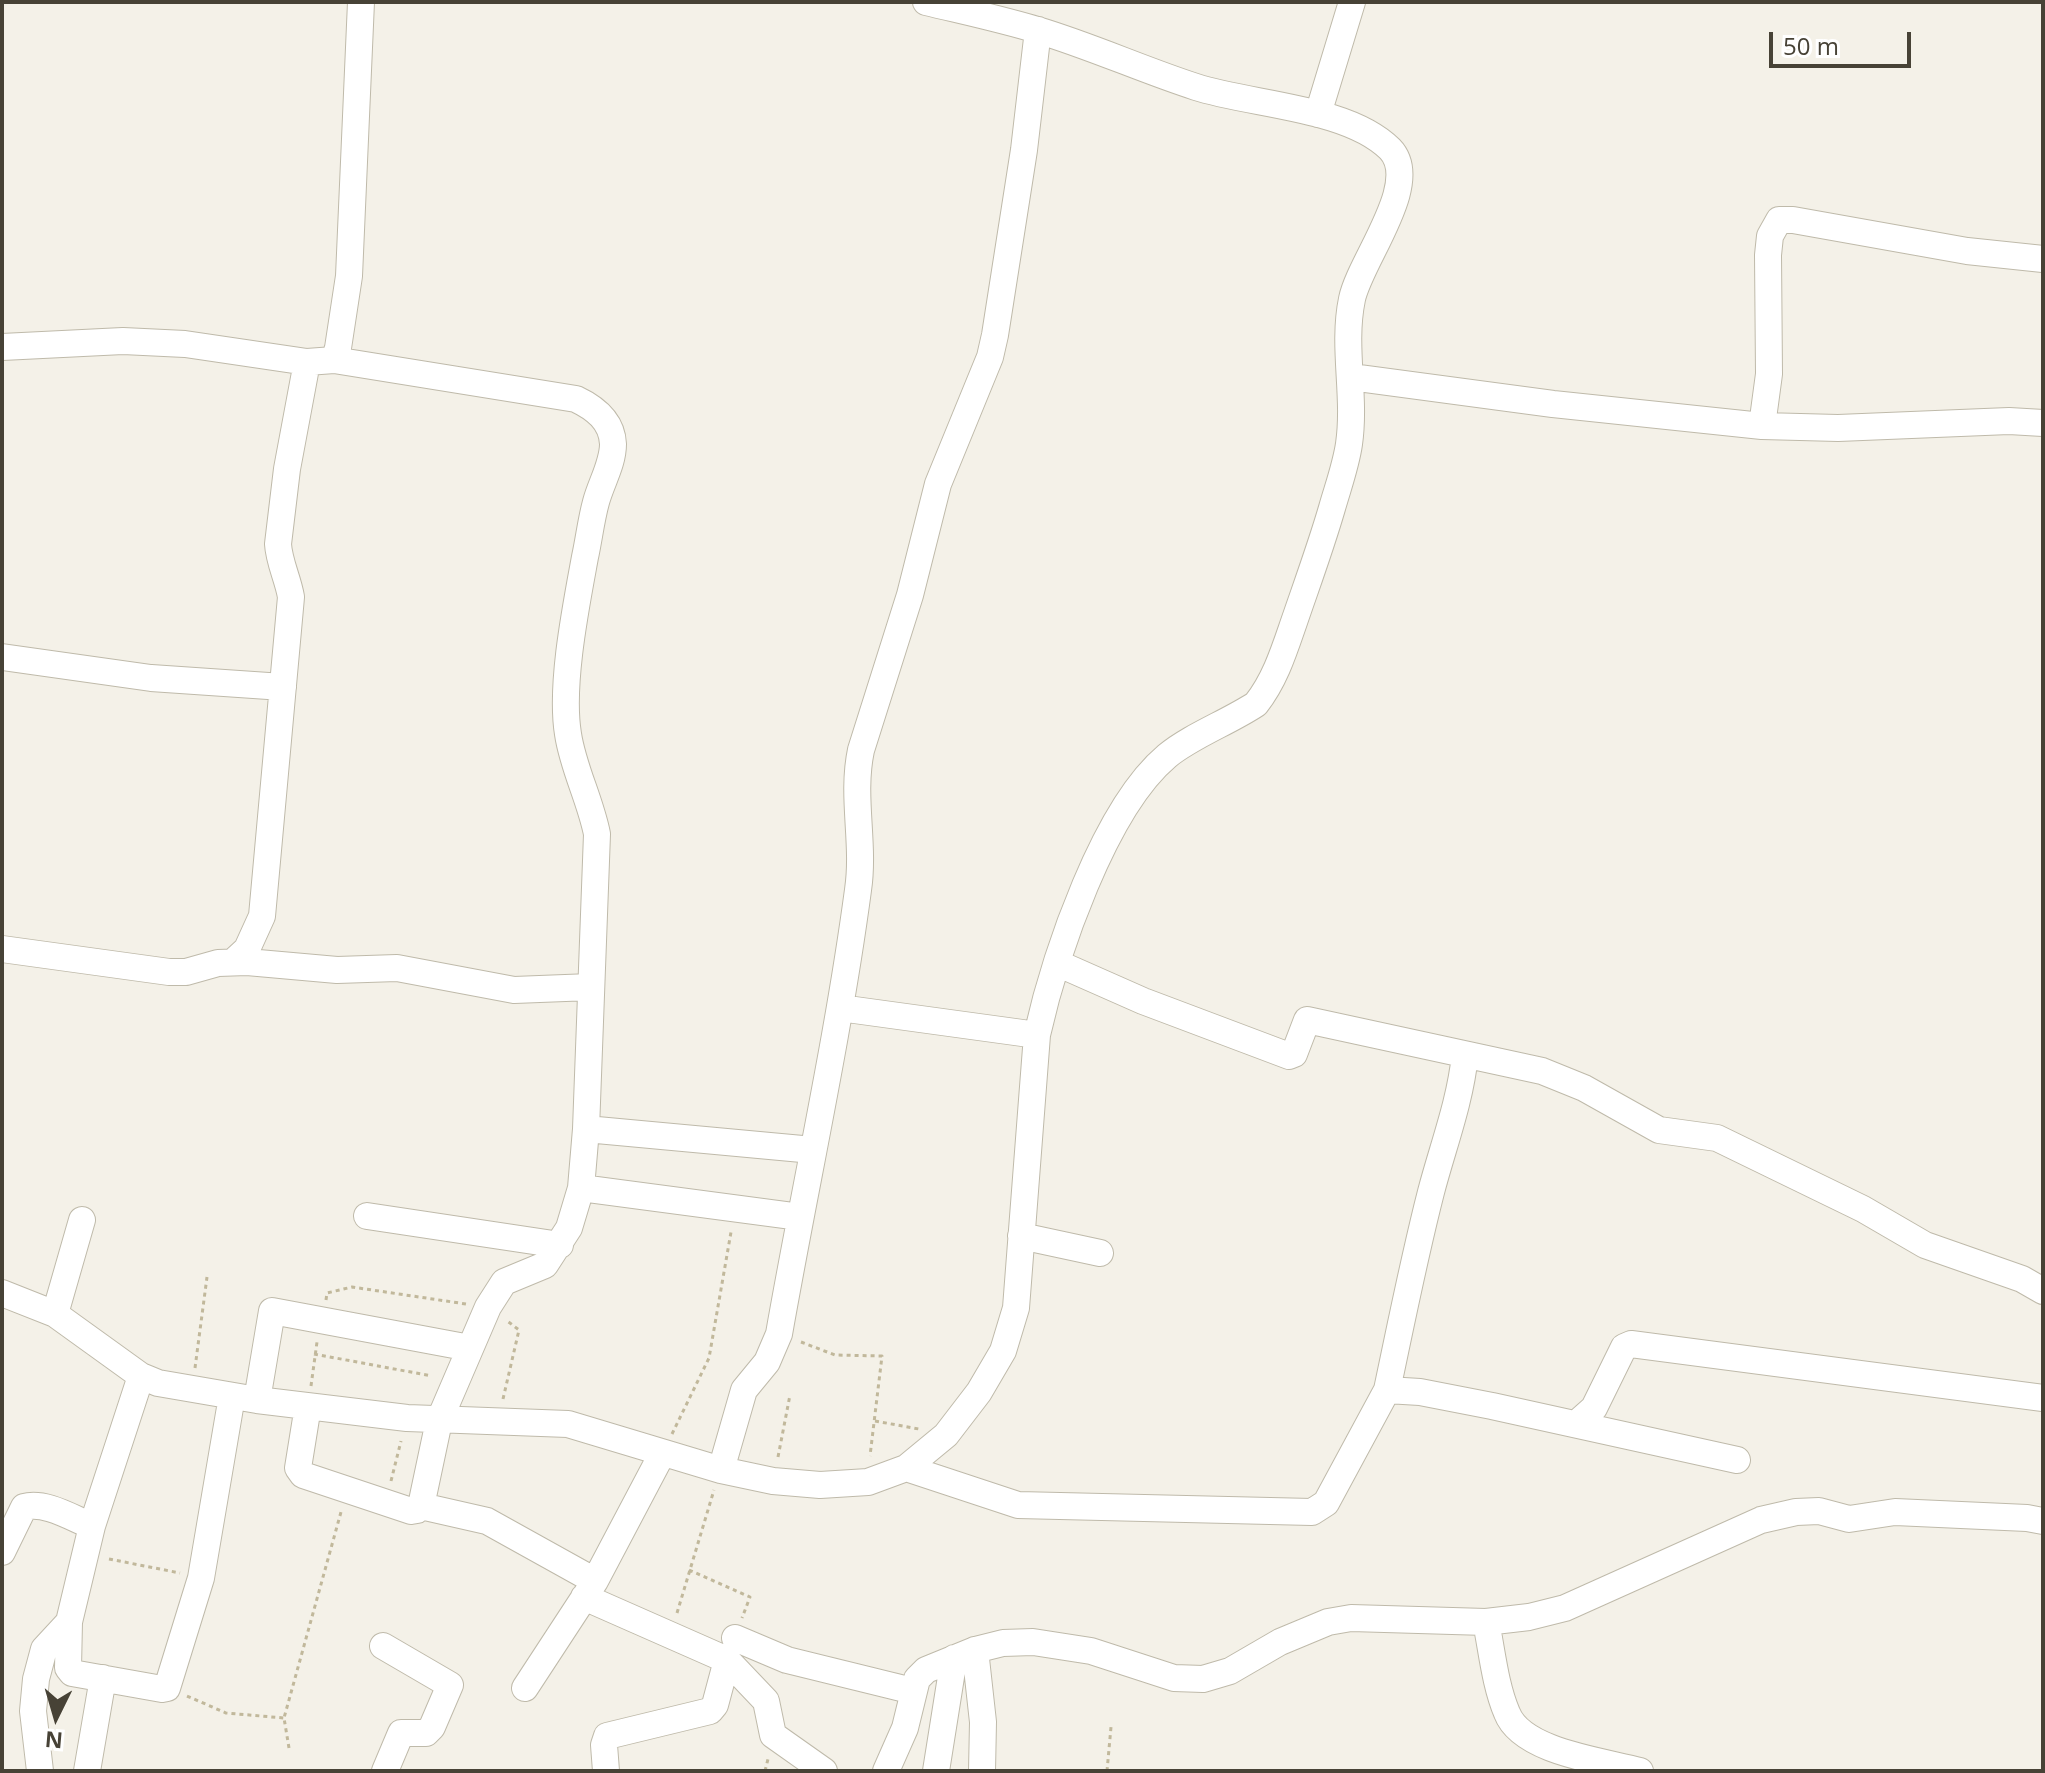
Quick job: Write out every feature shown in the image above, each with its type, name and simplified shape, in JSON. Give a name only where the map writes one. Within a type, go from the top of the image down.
[{"type":"street","points":[[334,360],[349,276],[354,210],[361,2]]},
{"type":"street","points":[[2,1293],[55,1314],[141,1376],[158,1383],[245,1398],[407,1418],[568,1424],[662,1454],[773,1481],[820,1485],[868,1482],[906,1468],[946,1435],[979,1392],[1003,1351],[1016,1308],[1037,1035],[1057,963],[1087,882],[1141,781],[1168,754],[1245,711],[1266,692],[1310,578],[1349,444],[1351,377],[1347,342],[1352,299],[1360,273],[1398,194],[1400,172],[1392,152],[1375,136],[1318,114],[1197,87],[1038,30],[926,2]]},
{"type":"street","points":[[1318,114],[1352,2]]},
{"type":"street","points":[[721,1470],[744,1390],[767,1362],[779,1334],[840,1008],[859,886],[856,773],[910,595],[938,484],[990,357],[1024,150],[1038,30]]},
{"type":"street","points":[[1762,426],[1769,374],[1768,255],[1770,236],[1779,220],[1967,251],[2043,259]]},
{"type":"street","points":[[2,347],[123,341],[170,343],[307,362],[334,360],[576,399],[594,408],[607,423],[613,442],[610,462],[596,501],[576,604],[566,695],[567,732],[597,834],[586,1129],[581,1188],[573,1215],[560,1245],[545,1265],[504,1282],[488,1307],[439,1421],[421,1506],[417,1510],[411,1511],[299,1473],[308,1406]]},
{"type":"street","points":[[233,962],[247,949],[257,933],[262,916],[291,597],[278,555],[278,544],[287,469],[307,362]]},
{"type":"street","points":[[1351,377],[1553,404],[1762,426],[1838,428],[2009,421],[2043,423]]},
{"type":"street","points":[[2,657],[151,678],[283,687]]},
{"type":"street","points":[[2,949],[169,972],[186,972],[233,962],[337,970],[397,968],[514,990],[591,987]]},
{"type":"street","points":[[1057,963],[1143,1001],[1289,1056],[1294,1054],[1307,1020],[1525,1066],[1568,1080],[1659,1130],[1717,1138],[1863,1209],[1936,1251],[2022,1279],[2043,1291]]},
{"type":"street","points":[[840,1008],[1037,1035]]},
{"type":"street","points":[[906,1468],[1018,1505],[1312,1512],[1326,1503],[1387,1390],[1421,1234],[1444,1144],[1459,1102],[1465,1055]]},
{"type":"street","points":[[586,1129],[813,1150]]},
{"type":"street","points":[[581,1188],[800,1217]]},
{"type":"street","points":[[367,1216],[560,1245]]},
{"type":"street","points":[[55,1314],[82,1220]]},
{"type":"street","points":[[1021,1236],[1100,1253]]},
{"type":"street","points":[[141,1376],[92,1526],[69,1622],[68,1668],[72,1673],[162,1689],[167,1688],[201,1578],[245,1398],[272,1311],[470,1348]]},
{"type":"street","points":[[1576,1424],[1594,1408],[1624,1347],[1631,1344],[2043,1398]]},
{"type":"street","points":[[1387,1390],[1420,1392],[1737,1460]]},
{"type":"street","points":[[525,1688],[589,1589],[662,1454]]},
{"type":"street","points":[[421,1506],[487,1521],[589,1589],[670,1636],[787,1660],[913,1691]]},
{"type":"street","points":[[2,1552],[24,1507],[45,1507],[92,1526]]},
{"type":"street","points":[[886,1771],[905,1728],[917,1679],[926,1670],[964,1654],[1003,1643],[1033,1642],[1091,1651],[1174,1678],[1203,1679],[1230,1671],[1280,1642],[1328,1622],[1351,1618],[1486,1622],[1529,1617],[1565,1608],[1761,1520],[1796,1512],[1819,1511],[1849,1519],[1923,1511],[2043,1521]]},
{"type":"street","points":[[40,1771],[33,1711],[36,1679],[44,1649],[69,1622]]},
{"type":"street","points":[[1486,1622],[1507,1716],[1523,1735],[1545,1746],[1640,1771]]},
{"type":"street","points":[[383,1646],[450,1685],[432,1727],[426,1733],[401,1733],[385,1771]]},
{"type":"street","points":[[606,1771],[604,1745],[607,1736],[710,1711],[715,1705],[731,1649]]},
{"type":"street","points":[[731,1649],[766,1701],[773,1735],[824,1771]]},
{"type":"street","points":[[936,1771],[964,1654]]},
{"type":"street","points":[[964,1654],[983,1722],[982,1771]]},
{"type":"street","points":[[87,1771],[103,1678]]},
{"type":"path","points":[[662,1454],[709,1358],[736,1208]]},
{"type":"path","points":[[192,1388],[207,1277]]},
{"type":"path","points":[[322,1320],[327,1293],[352,1287],[488,1307],[519,1330],[498,1423]]},
{"type":"path","points":[[779,1334],[835,1355],[882,1356],[868,1482]]},
{"type":"path","points":[[308,1406],[314,1354],[455,1380]]},
{"type":"path","points":[[773,1481],[790,1395]]},
{"type":"path","points":[[385,1502],[407,1418]]},
{"type":"path","points":[[873,1420],[946,1435]]},
{"type":"path","points":[[670,1636],[721,1470]]},
{"type":"path","points":[[289,1748],[284,1718],[347,1489]]},
{"type":"path","points":[[86,1554],[201,1578]]},
{"type":"path","points":[[689,1570],[750,1597],[731,1649]]},
{"type":"path","points":[[167,1688],[226,1713],[284,1718]]},
{"type":"path","points":[[1107,1771],[1111,1727]]}]
